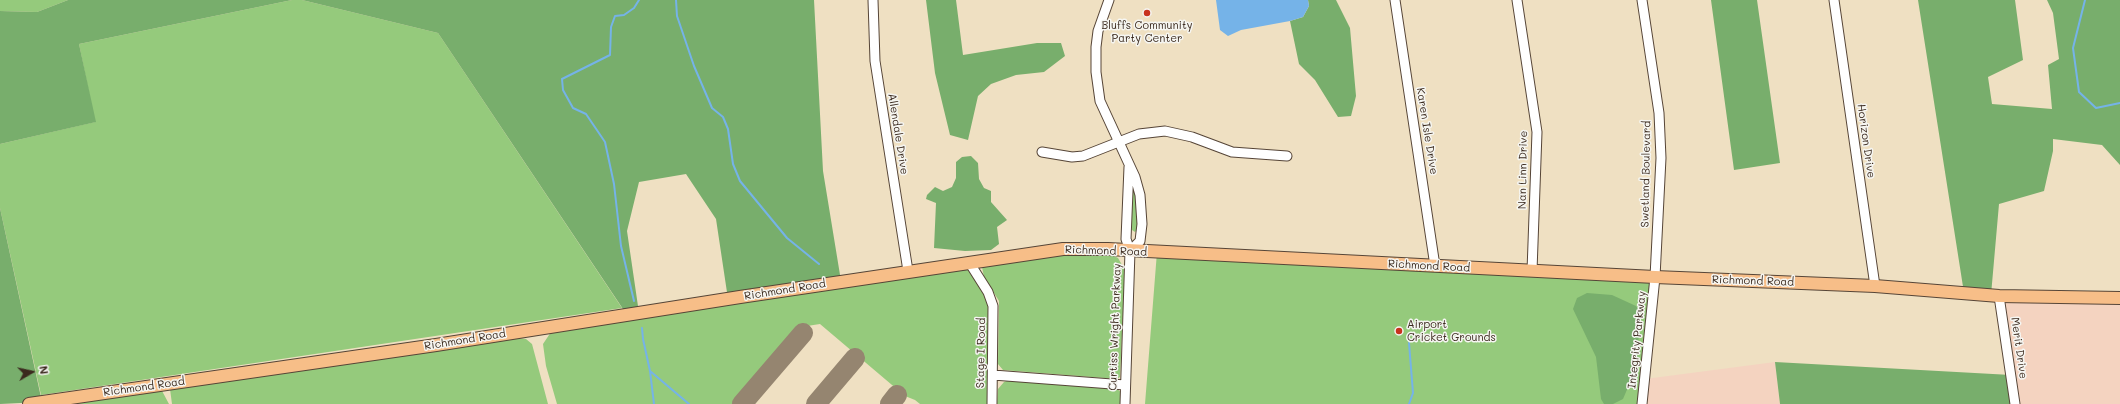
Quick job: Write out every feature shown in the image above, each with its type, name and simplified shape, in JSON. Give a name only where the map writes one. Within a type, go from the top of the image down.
[{"type":"main road","name":"Richmond Road","points":[[30,404],[428,346],[908,271],[1063,249],[1875,286],[1999,296],[2120,298]]},
{"type":"street","name":"Allendale Drive","points":[[873,0],[875,61],[908,271]]},
{"type":"street","points":[[1109,0],[1098,31],[1096,47],[1096,72],[1100,101],[1129,167],[1135,177],[1140,195],[1142,224],[1140,241],[1130,251]]},
{"type":"street","name":"Karen Isle Drive","points":[[1395,0],[1435,266]]},
{"type":"street","name":"Nan Linn Drive","points":[[1517,0],[1537,132],[1532,271]]},
{"type":"street","name":"Swetland Boulevard","points":[[1642,0],[1659,113],[1661,158],[1655,277]]},
{"type":"street","name":"Horizon Drive","points":[[1834,0],[1875,286]]},
{"type":"street","points":[[1042,152],[1078,157],[1147,132],[1165,131],[1192,137],[1232,152],[1286,156]]},
{"type":"street","name":"Curtiss Wright Parkway","points":[[1125,404],[1130,251],[1126,239],[1129,167]]},
{"type":"street","name":"Stage I Road","points":[[969,262],[988,292],[993,306],[994,375],[992,404]]},
{"type":"street","name":"Integrity Parkway","points":[[1642,404],[1655,277]]},
{"type":"street","name":"Merit Drive","points":[[1999,296],[2015,404]]},
{"type":"street","points":[[994,375],[1125,385]]},
{"type":"shaded area","points":[[1999,296],[2120,298],[2120,404],[2015,404]]},
{"type":"shaded area","points":[[1775,362],[1780,404],[1642,404],[1645,379]]},
{"type":"green space","points":[[0,0],[68,0],[37,12],[0,11]]},
{"type":"green space","points":[[68,0],[292,0],[79,44],[96,122],[0,144],[0,11],[37,12]]},
{"type":"green space","points":[[292,0],[302,0],[438,33],[622,308],[41,395],[0,208],[0,144],[95,122],[79,44]]},
{"type":"green space","points":[[302,0],[814,0],[823,171],[841,281],[728,299],[716,219],[686,174],[639,182],[627,231],[639,313],[627,315],[438,33]]},
{"type":"green space","points":[[926,0],[956,0],[963,55],[1037,43],[1061,43],[1065,56],[1044,72],[1016,75],[991,84],[978,96],[968,140],[950,135],[935,73]]},
{"type":"green space","points":[[1308,0],[1336,0],[1350,28],[1356,96],[1351,116],[1338,117],[1315,80],[1299,64],[1290,21],[1303,17],[1309,6]]},
{"type":"green space","points":[[1711,0],[1757,0],[1780,163],[1734,170]]},
{"type":"green space","points":[[1918,0],[2015,0],[2023,60],[1988,77],[1992,104],[2052,109],[2048,65],[2059,59],[2053,13],[2047,0],[2120,0],[2120,165],[2102,145],[2053,139],[2053,151],[2044,191],[1999,204],[1991,295],[1964,293]]},
{"type":"green space","points":[[971,156],[978,163],[979,179],[984,188],[991,191],[991,202],[1007,220],[997,227],[999,244],[991,250],[965,251],[934,248],[936,203],[926,199],[927,195],[935,187],[943,191],[952,187],[956,178],[956,162],[962,157]]},
{"type":"green space","points":[[1131,180],[1135,192],[1138,217],[1137,230],[1135,232],[1132,230]]},
{"type":"green space","points":[[0,208],[42,402],[0,404]]},
{"type":"green space","name":"Airport Cricket Grounds","points":[[1157,252],[1655,277],[1638,404],[1145,404]]},
{"type":"green space","points":[[1072,253],[1112,255],[1118,258],[1125,270],[1120,377],[1117,379],[1003,370],[998,364],[999,301],[984,277],[982,267]]},
{"type":"green space","points":[[960,268],[968,270],[976,278],[991,307],[988,404],[920,404],[905,396],[820,324],[807,326],[800,331],[740,404],[557,404],[546,366],[543,344],[551,332]]},
{"type":"green space","points":[[1587,293],[1612,295],[1636,306],[1640,312],[1637,366],[1623,399],[1613,404],[1604,404],[1601,399],[1596,357],[1573,309],[1577,298]]},
{"type":"green space","points":[[519,338],[526,339],[532,344],[548,404],[172,404],[170,389]]},
{"type":"green space","points":[[1775,362],[2011,375],[2015,404],[1780,404]]},
{"type":"green space","points":[[1012,379],[1117,389],[1121,392],[1122,404],[997,404],[998,389],[1004,382]]},
{"type":"green space","points":[[161,389],[169,404],[71,404]]},
{"type":"water","points":[[1216,0],[1308,0],[1309,6],[1303,17],[1290,21],[1241,30],[1228,36],[1220,30]]},
{"type":"waterway","points":[[634,301],[621,246],[614,184],[605,142],[586,114],[573,108],[563,90],[562,79],[610,55],[611,27],[615,16],[624,15],[634,8],[639,0]]},
{"type":"waterway","points":[[676,0],[677,16],[694,66],[712,108],[723,117],[728,129],[733,164],[740,181],[787,238],[819,264]]},
{"type":"waterway","points":[[2085,0],[2073,48],[2079,92],[2096,108],[2120,103]]},
{"type":"waterway","points":[[642,328],[654,404]]},
{"type":"waterway","points":[[1409,343],[1413,393],[1409,404]]},
{"type":"waterway","points":[[650,371],[689,404]]},
{"type":"taxiway","points":[[742,404],[803,333]]},
{"type":"taxiway","points":[[816,404],[855,358]]},
{"type":"taxiway","points":[[890,404],[897,395]]},
{"type":"place","name":"Bluffs Community Party Center","points":[[1147,13]]},
{"type":"place","name":"Airport Cricket Grounds","points":[[1399,331]]}]
